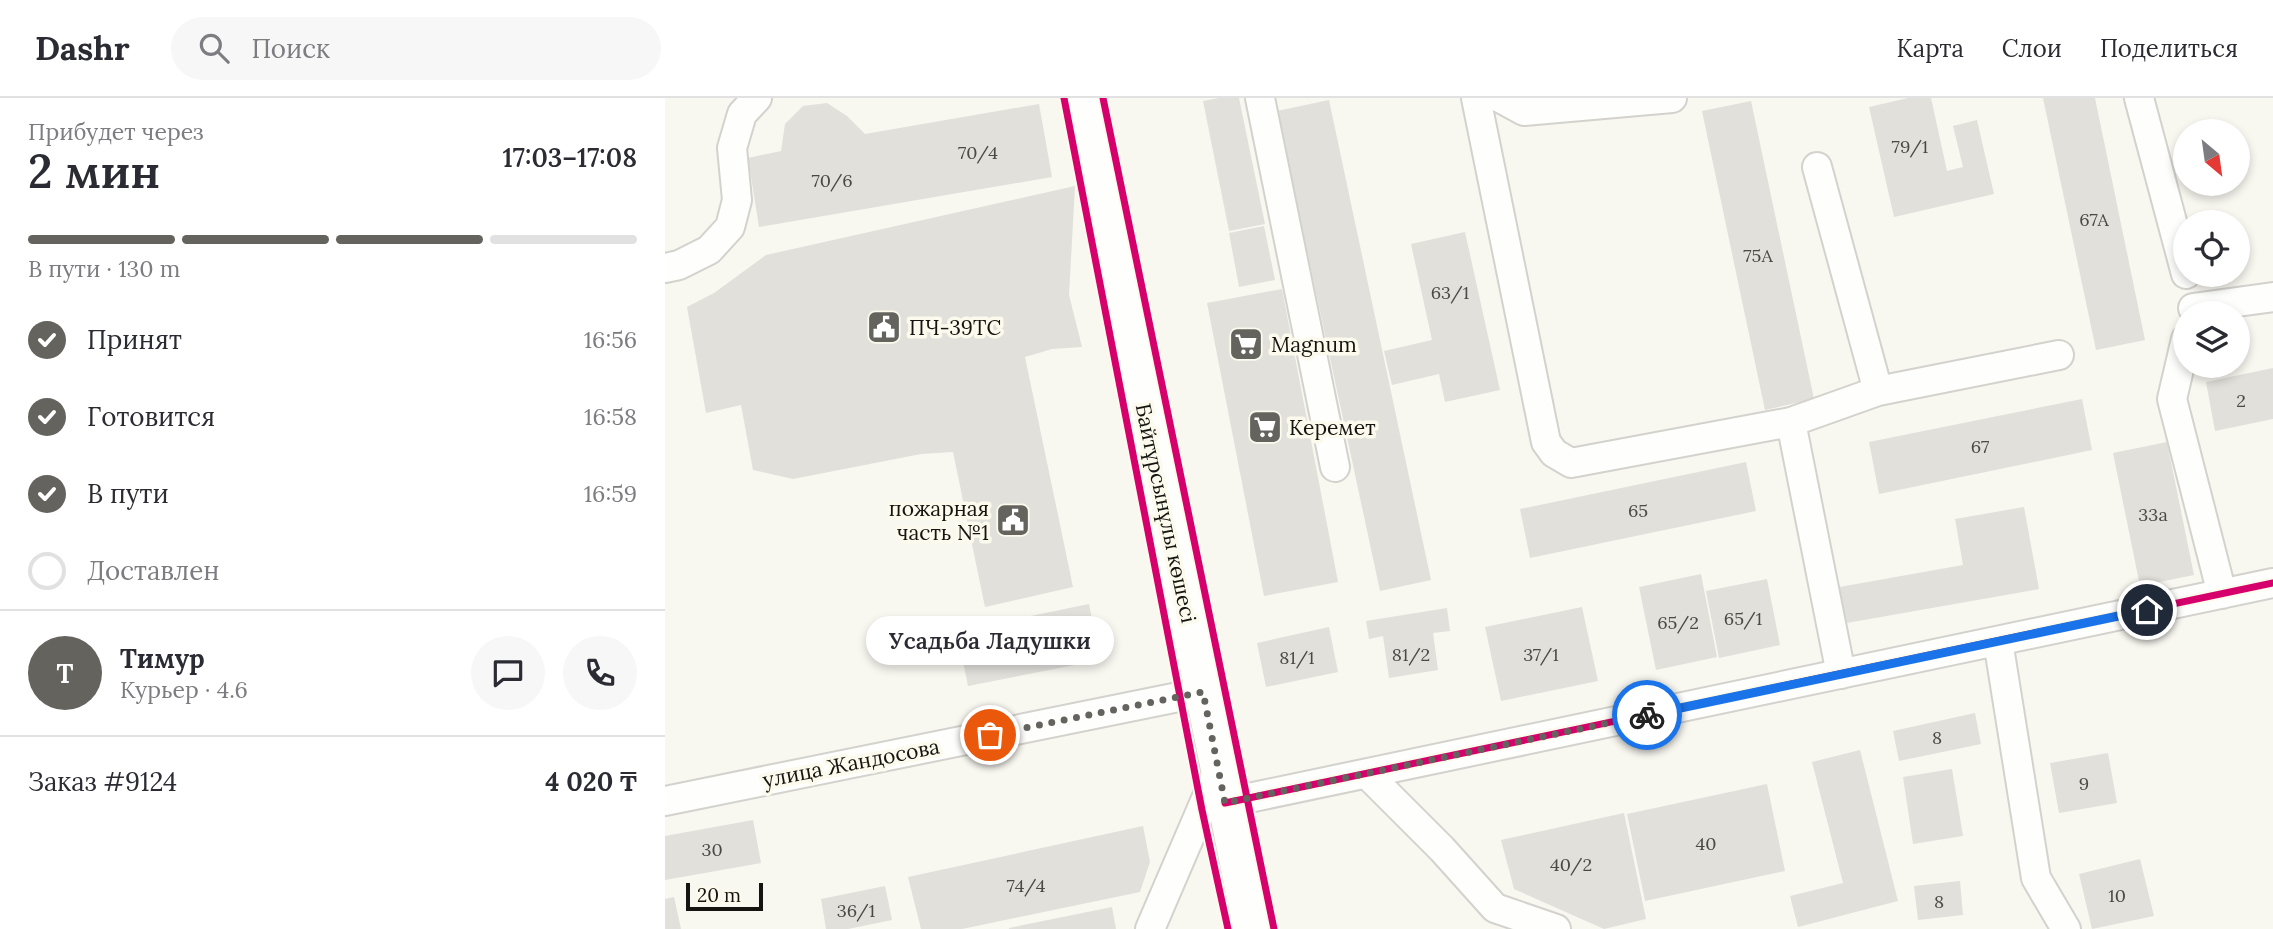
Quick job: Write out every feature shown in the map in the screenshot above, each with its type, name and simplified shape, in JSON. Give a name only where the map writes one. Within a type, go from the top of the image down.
[{"type":"main road","name":"Байтұрсынұлы көшесі","points":[[1082,98],[1251,929]]},
{"type":"street","points":[[665,268],[679,265],[709,250],[730,227],[737,200],[731,148],[742,114],[757,98]]},
{"type":"street","points":[[1260,98],[1335,467]]},
{"type":"street","points":[[1476,98],[1546,442],[1554,453],[1571,463],[1791,422],[1878,391],[2060,355]]},
{"type":"street","points":[[1500,98],[1524,111],[1672,98]]},
{"type":"street","points":[[2139,98],[2173,225]]},
{"type":"street","points":[[1817,167],[1878,391]]},
{"type":"street","points":[[2250,301],[2273,297]]},
{"type":"street","points":[[2177,378],[2172,400],[2222,594]]},
{"type":"street","points":[[1791,422],[1841,674]]},
{"type":"street","points":[[1150,929],[1222,787],[1367,774],[2273,583]]},
{"type":"street","points":[[1997,641],[2036,878],[2066,929]]},
{"type":"street","name":"улица Жандосова","points":[[665,800],[1203,692]]},
{"type":"street","points":[[1367,774],[1442,849],[1495,908],[1556,929]]},
{"type":"building","points":[[1239,98],[1265,224],[1229,231],[1203,101]]},
{"type":"building","points":[[1908,98],[1931,98],[1947,171],[1963,167],[1953,126],[1977,120],[1994,194],[1894,217],[1869,107]]},
{"type":"building","points":[[2043,98],[2095,98],[2145,340],[2096,350]]},
{"type":"building","points":[[1329,100],[1431,580],[1380,591],[1277,111]]},
{"type":"building","points":[[1751,101],[1814,399],[1765,410],[1702,111]]},
{"type":"building","points":[[827,103],[847,116],[865,134],[1039,104],[1052,177],[759,227],[748,158],[781,151],[785,124],[803,106]]},
{"type":"building","name":"ПЧ-39ТС","points":[[1075,186],[1069,295],[1082,347],[1052,349],[1025,357],[1073,587],[985,607],[953,452],[921,454],[793,479],[753,470],[741,405],[706,413],[687,307],[714,293],[766,255]]},
{"type":"building","points":[[1264,226],[1275,280],[1239,287],[1229,233]]},
{"type":"building","points":[[1465,232],[1500,390],[1445,402],[1439,374],[1392,385],[1384,351],[1432,340],[1411,244]]},
{"type":"building","points":[[1282,289],[1338,582],[1264,596],[1207,303]]},
{"type":"building","points":[[2273,368],[2273,419],[2215,431],[2206,382],[2225,378],[2250,378],[2250,373]]},
{"type":"building","points":[[2082,399],[2092,450],[1879,494],[1869,442]]},
{"type":"building","points":[[2167,442],[2194,575],[2140,586],[2113,453]]},
{"type":"building","points":[[1746,462],[1756,511],[1530,558],[1520,509]]},
{"type":"building","points":[[2024,507],[2039,589],[1841,624],[1834,588],[1963,565],[1955,519]]},
{"type":"building","points":[[1701,574],[1717,657],[1656,670],[1639,587]]},
{"type":"building","points":[[1767,579],[1780,645],[1719,658],[1706,591]]},
{"type":"building","points":[[1089,604],[1100,660],[968,686],[957,631]]},
{"type":"building","points":[[1582,607],[1598,681],[1501,701],[1485,627]]},
{"type":"building","points":[[1447,608],[1450,631],[1433,633],[1438,670],[1389,678],[1383,636],[1369,639],[1366,621]]},
{"type":"building","points":[[1329,627],[1338,672],[1266,687],[1257,643]]},
{"type":"building","points":[[1975,713],[1981,744],[1899,761],[1893,731]]},
{"type":"building","points":[[1860,750],[1898,901],[1798,927],[1790,896],[1843,883],[1812,762]]},
{"type":"building","points":[[2108,753],[2117,803],[2059,813],[2050,763]]},
{"type":"building","points":[[1952,769],[1963,836],[1913,844],[1903,777]]},
{"type":"building","points":[[1767,784],[1785,871],[1645,901],[1627,814]]},
{"type":"building","points":[[1624,813],[1646,919],[1604,929],[1514,889],[1501,840]]},
{"type":"building","points":[[753,820],[761,863],[665,880],[665,836]]},
{"type":"building","points":[[1143,826],[1150,862],[1140,892],[962,929],[921,929],[908,877]]},
{"type":"building","points":[[2140,859],[2154,916],[2092,929],[2079,874]]},
{"type":"building","points":[[1960,881],[1963,915],[1918,920],[1914,886]]},
{"type":"building","points":[[885,886],[892,920],[848,929],[826,929],[821,899]]},
{"type":"building","points":[[674,897],[681,929],[665,929],[665,899]]},
{"type":"building","points":[[1112,907],[1116,929],[1009,929],[1009,928]]},
{"type":"cycle path","points":[[1064,98],[1202,810],[1228,929]]},
{"type":"cycle path","points":[[1103,98],[1274,929]]},
{"type":"cycle path","points":[[1225,803],[2273,583]]},
{"type":"way so far","points":[[990,735],[1203,692],[1225,803],[1647,715]]},
{"type":"place","name":"ПЧ-39ТС","points":[[884,327]]},
{"type":"place","name":"Magnum","points":[[1246,344]]},
{"type":"place","name":"Керемет","points":[[1265,427]]},
{"type":"place","name":"пожарная часть №1","points":[[1013,520]]},
{"type":"place","name":"Усадьба Ладушки","points":[[990,735]]},
{"type":"route","points":[[1647,715],[2147,610]]}]
